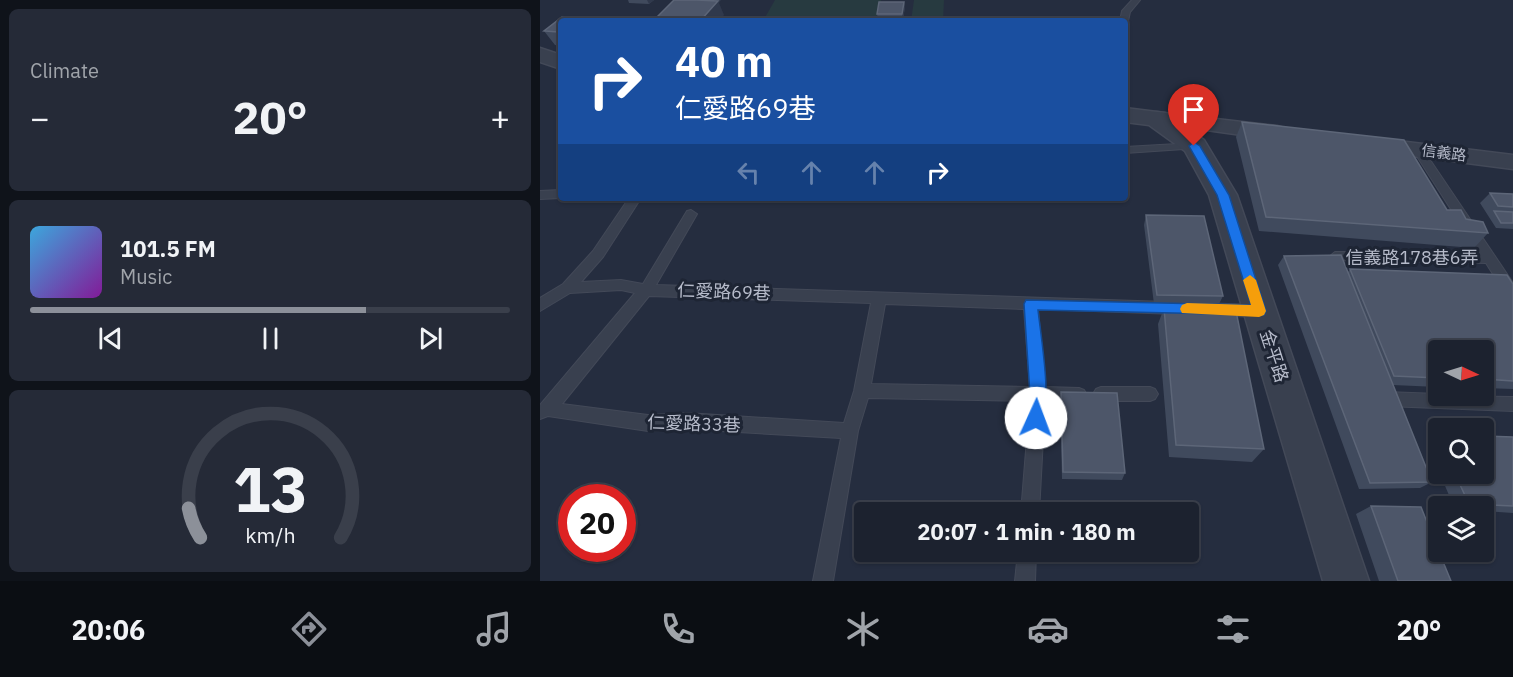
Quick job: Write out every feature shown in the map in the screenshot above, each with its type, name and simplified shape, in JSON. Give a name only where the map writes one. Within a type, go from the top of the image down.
[{"type":"street","points":[[540,55],[558,61]]},
{"type":"street","points":[[1141,116],[1299,135]]},
{"type":"street","name":"金平路","points":[[1141,116],[1194,146],[1223,195],[1346,581]]},
{"type":"street","name":"信義路","points":[[1359,143],[1513,162]]},
{"type":"lane","points":[[1125,18],[1126,11],[1136,0]]},
{"type":"lane","points":[[1128,150],[1194,146]]},
{"type":"lane","points":[[1418,150],[1513,294]]},
{"type":"lane","points":[[540,195],[558,194]]},
{"type":"lane","points":[[540,305],[568,288],[598,254],[633,201]]},
{"type":"lane","points":[[544,411],[646,290],[690,214]]},
{"type":"lane","name":"信義路178巷6弄","points":[[1335,257],[1490,258]]},
{"type":"lane","name":"仁愛路69巷","points":[[568,288],[621,285],[646,290],[1259,311]]},
{"type":"lane","points":[[823,581],[850,431],[862,391],[879,297]]},
{"type":"lane","points":[[1031,304],[1038,395],[1031,502]]},
{"type":"lane","points":[[862,391],[1038,395],[1150,394]]},
{"type":"lane","points":[[1386,399],[1513,404]]},
{"type":"lane","name":"仁愛路33巷","points":[[544,411],[648,423],[686,421],[850,431]]},
{"type":"lane","points":[[1026,581],[1027,562]]},
{"type":"shaded area","points":[[775,0],[881,0],[877,18],[765,18]]},
{"type":"shaded area","points":[[914,0],[944,0],[943,18],[911,18]]},
{"type":"building","points":[[674,0],[718,1],[703,18],[656,18]]},
{"type":"building","points":[[879,2],[904,2],[902,14],[877,14]]},
{"type":"building","points":[[558,20],[558,32],[544,31]]},
{"type":"building","points":[[1242,122],[1404,140],[1447,210],[1461,210],[1466,219],[1483,222],[1488,233],[1266,217]]},
{"type":"building","points":[[1490,193],[1513,194],[1513,207],[1498,206]]},
{"type":"building","points":[[1494,211],[1513,212],[1513,223],[1501,223]]},
{"type":"building","points":[[1146,215],[1204,216],[1223,296],[1157,295]]},
{"type":"building","points":[[1341,255],[1428,472],[1428,482],[1370,483],[1284,256]]},
{"type":"building","points":[[1350,269],[1507,275],[1513,284],[1513,381],[1494,380],[1494,340],[1428,340],[1428,378],[1394,376]]},
{"type":"building","points":[[1164,308],[1236,311],[1264,449],[1176,445]]},
{"type":"building","points":[[1061,392],[1117,393],[1125,473],[1063,472]]},
{"type":"building","points":[[1494,436],[1513,437],[1513,506],[1494,505],[1494,496],[1465,496],[1460,484],[1494,484]]},
{"type":"building","points":[[1371,506],[1421,507],[1428,525],[1428,562],[1443,562],[1451,581],[1398,581]]},
{"type":"slow traffic","points":[[1187,309],[1259,311],[1250,280]]},
{"type":"route","points":[[1036,418],[1038,395],[1031,304],[1259,311],[1223,195],[1194,146]]}]
